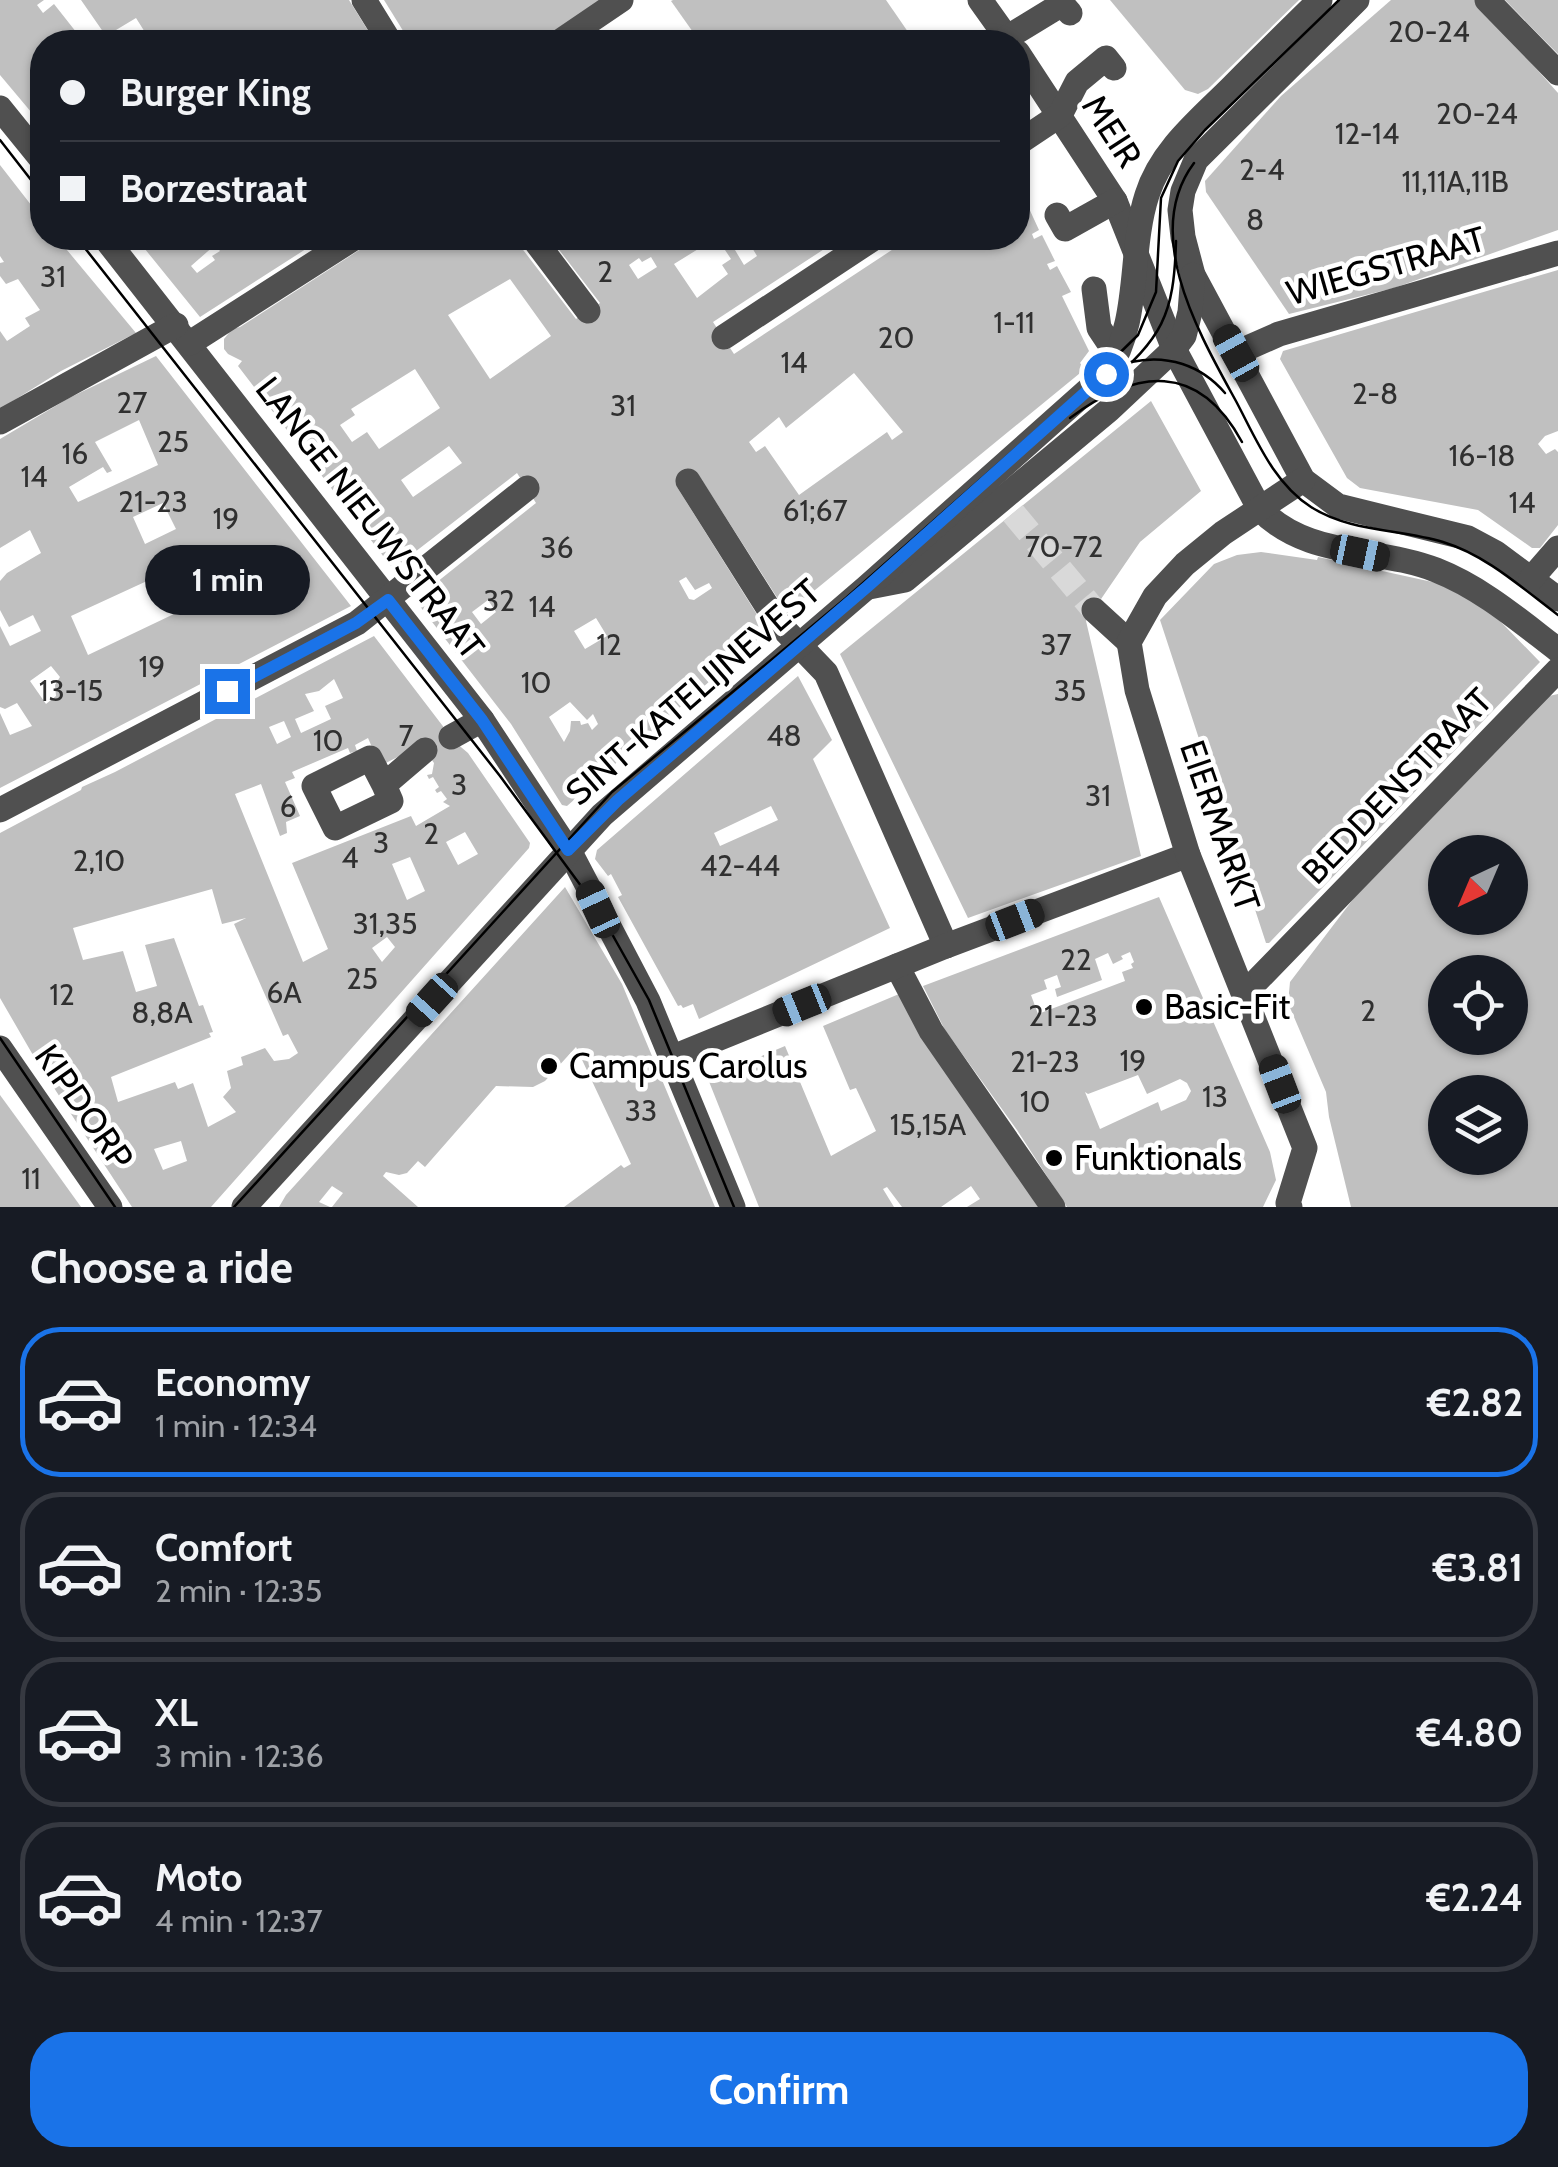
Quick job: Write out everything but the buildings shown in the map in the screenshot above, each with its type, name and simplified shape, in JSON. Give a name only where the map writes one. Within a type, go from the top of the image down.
[{"type":"street","points":[[364,0],[383,30]]},
{"type":"street","points":[[577,30],[621,0]]},
{"type":"street","name":"MEIR","points":[[980,0],[1000,30]]},
{"type":"street","name":"MEIR","points":[[1114,351],[1130,308],[1145,199],[1153,177],[1184,135],[1320,0]]},
{"type":"street","name":"MEIR","points":[[1303,480],[1193,275],[1180,210],[1183,190],[1196,160],[1357,0]]},
{"type":"street","points":[[1488,0],[1558,73]]},
{"type":"street","points":[[1028,30],[1062,4],[1070,14]]},
{"type":"street","points":[[1030,135],[1060,115],[1077,82],[1106,58],[1114,68]]},
{"type":"street","name":"MEIR","points":[[1030,73],[1115,201],[1174,349]]},
{"type":"street","points":[[0,108],[30,145]]},
{"type":"street","points":[[1057,215],[1065,229],[1115,201]]},
{"type":"street","name":"LANGE NIEUWSTRAAT","points":[[115,250],[482,720],[568,850],[648,1000],[733,1207]]},
{"type":"street","points":[[0,422],[183,334],[333,250]]},
{"type":"street","points":[[542,250],[588,311]]},
{"type":"street","points":[[724,337],[856,250]]},
{"type":"street","name":"WIEGSTRAAT","points":[[1236,353],[1279,334],[1558,253]]},
{"type":"street","name":"MEIR","points":[[1174,349],[1184,336],[1193,275]]},
{"type":"street","points":[[1094,288],[1099,328],[1114,351]]},
{"type":"street","points":[[1174,349],[1259,508],[1276,526],[1299,538],[1433,568],[1460,581],[1558,650]]},
{"type":"street","name":"SINT-KATELIJNEVEST","points":[[867,587],[905,580],[1008,507],[1174,349]]},
{"type":"street","name":"SINT-KATELIJNEVEST","points":[[244,1207],[618,800],[1086,394],[1114,351]]},
{"type":"street","points":[[688,480],[777,622],[826,673],[946,946]]},
{"type":"street","points":[[1094,610],[1129,642],[1156,596],[1184,564],[1303,480],[1338,506],[1468,538],[1496,553],[1558,599]]},
{"type":"street","points":[[0,810],[356,623],[527,488]]},
{"type":"street","points":[[1531,579],[1558,548]]},
{"type":"street","name":"EIERMARKT","points":[[1129,642],[1137,690],[1188,855],[1305,1148],[1288,1206]]},
{"type":"street","name":"BEDDENSTRAAT","points":[[1244,994],[1558,670]]},
{"type":"street","points":[[451,736],[482,720]]},
{"type":"street","points":[[384,786],[425,750]]},
{"type":"street","points":[[674,1058],[946,946],[1188,855]]},
{"type":"street","points":[[898,966],[931,1031],[1053,1207]]},
{"type":"street","name":"KIPDORP","points":[[0,1048],[110,1207]]},
{"type":"tunnel","points":[[1013,513],[1094,610]]},
{"type":"tram line","points":[[234,1207],[612,792],[846,598],[1083,389],[1138,335],[1156,292],[1161,198],[1178,161],[1339,0]]},
{"type":"tram line","points":[[0,140],[30,179]]},
{"type":"tram line","points":[[1194,163],[1179,191],[1173,222],[1174,253],[1182,285],[1208,348],[1277,474],[1298,497],[1326,515],[1359,526],[1443,542],[1474,555],[1558,615]]},
{"type":"tram line","points":[[1106,386],[1140,353],[1161,324],[1172,289],[1176,241]]},
{"type":"tram line","points":[[86,250],[500,776],[598,909],[649,1000],[734,1207]]},
{"type":"tram line","points":[[1131,362],[1158,360],[1182,364],[1205,375],[1225,393]]},
{"type":"tram line","points":[[1070,418],[1119,390],[1164,381],[1186,386],[1206,397],[1242,442]]},
{"type":"tram line","points":[[0,1038],[115,1207]]},
{"type":"place","name":"Basic-Fit","points":[[1144,1007]]},
{"type":"place","name":"Campus Carolus","points":[[549,1066]]},
{"type":"place","name":"Funktionals","points":[[1054,1158]]},
{"type":"route","points":[[227,691],[356,623],[388,600],[482,720],[568,850],[618,800],[867,587],[1106,374]]}]
